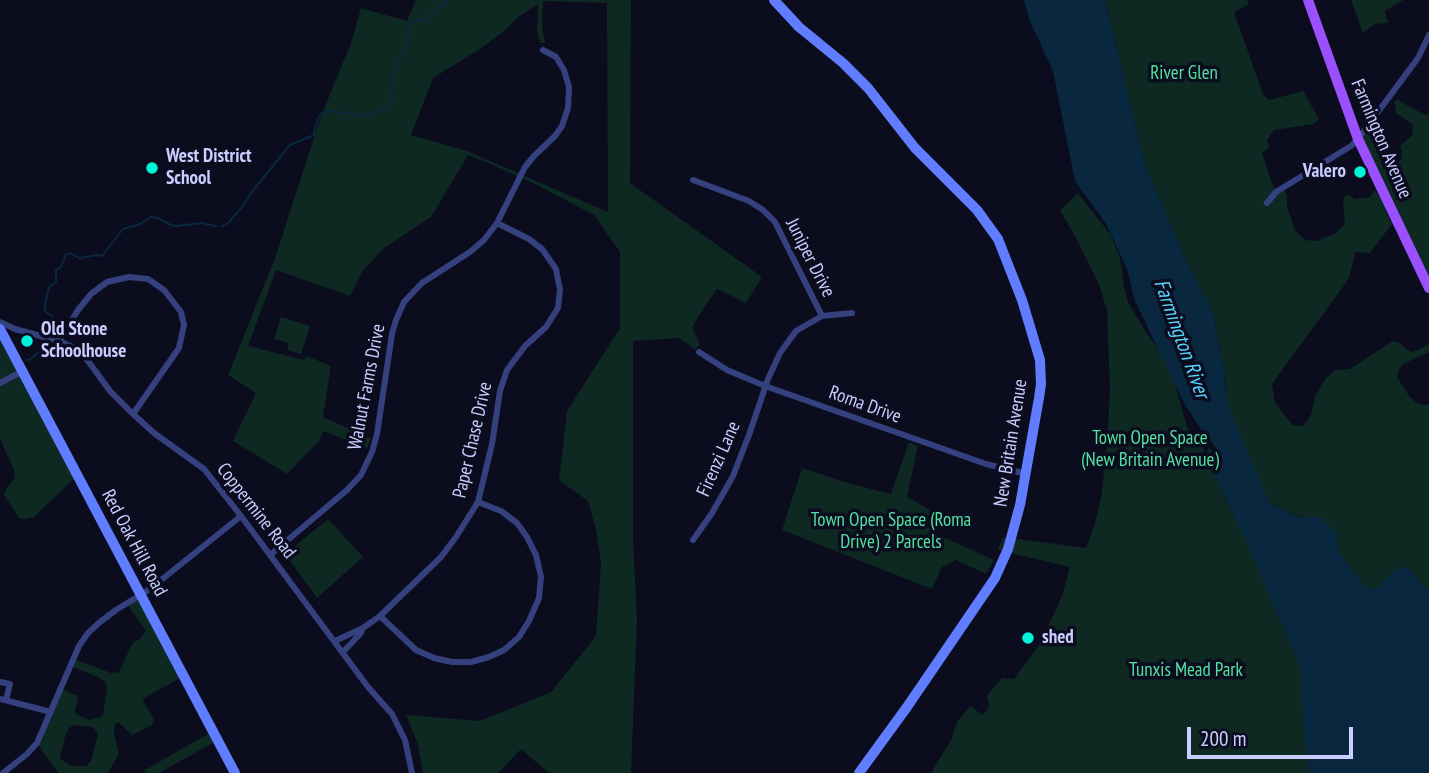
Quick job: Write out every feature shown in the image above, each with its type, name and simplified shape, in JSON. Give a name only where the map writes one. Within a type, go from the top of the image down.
[{"type":"main road","name":"Farmington Avenue","points":[[1308,0],[1358,139],[1429,288]]},
{"type":"street","name":"New Britain Avenue","points":[[774,0],[799,27],[843,63],[868,88],[915,148],[977,211],[998,239],[1022,300],[1040,359],[1041,384],[1026,474],[1008,549],[995,578],[859,773]]},
{"type":"street","points":[[1267,203],[1276,192],[1358,139],[1418,58],[1429,35]]},
{"type":"street","name":"Walnut Farms Drive","points":[[270,555],[347,491],[361,475],[377,434],[392,334],[404,302],[422,283],[484,240],[497,223],[525,167],[562,126],[568,108],[569,87],[564,70],[556,57],[543,50]]},
{"type":"street","name":"Juniper Drive","points":[[693,180],[749,201],[775,222],[822,316]]},
{"type":"street","name":"Paper Chase Drive","points":[[335,641],[380,617],[441,557],[456,537],[478,502],[492,444],[500,391],[507,370],[525,346],[546,327],[558,308],[560,290],[555,269],[542,249],[529,239],[497,223]]},
{"type":"street","points":[[59,341],[91,294],[107,282],[129,277],[148,279],[164,290],[181,312],[184,325],[179,348],[133,414]]},
{"type":"street","points":[[822,316],[852,313]]},
{"type":"street","name":"Firenzi Lane","points":[[693,540],[733,476],[765,386],[780,353],[796,331],[822,316]]},
{"type":"street","name":"Coppermine Road","points":[[0,322],[77,349],[110,391],[133,414],[154,433],[204,469],[368,687],[392,714],[405,740],[412,773]]},
{"type":"street","name":"Red Oak Hill Road","points":[[0,329],[235,773]]},
{"type":"street","points":[[8,344],[15,329]]},
{"type":"street","name":"Roma Drive","points":[[699,352],[727,370],[765,386],[986,464],[1026,474]]},
{"type":"street","points":[[0,383],[23,371]]},
{"type":"street","points":[[380,617],[416,650],[433,658],[452,662],[471,662],[489,657],[504,650],[519,637],[539,598],[541,577],[536,555],[517,523],[501,511],[478,502]]},
{"type":"street","points":[[3,773],[37,743],[79,646],[88,633],[142,595],[241,516]]},
{"type":"street","name":"Paper Chase Drive","points":[[343,652],[361,634],[363,628]]},
{"type":"street","points":[[0,682],[10,684],[3,699],[51,712]]},
{"type":"green space","points":[[416,0],[631,0],[630,183],[762,277],[746,303],[717,289],[692,328],[700,344],[695,350],[679,338],[633,341],[633,537],[637,620],[631,773],[549,773],[521,749],[498,773],[423,773],[417,742],[406,715],[480,721],[551,692],[596,636],[601,562],[596,530],[588,501],[559,480],[567,411],[620,328],[620,252],[594,215],[533,183],[468,155],[431,217],[383,249],[362,272],[350,296],[276,270],[248,346],[304,360],[307,356],[331,366],[323,417],[371,438],[367,448],[323,431],[319,441],[287,474],[233,441],[256,393],[228,375],[275,258],[321,116],[351,43],[361,8],[407,21]],"holes":[[[543,1],[607,3],[608,212],[467,151],[411,135],[433,78],[480,49],[518,17],[538,4],[537,31],[540,43],[545,43],[542,28]]]},
{"type":"green space","name":"River Glen","points":[[1105,0],[1247,0],[1249,4],[1234,12],[1263,94],[1269,100],[1303,91],[1319,119],[1314,124],[1274,130],[1267,140],[1269,148],[1262,153],[1274,189],[1283,186],[1295,230],[1305,240],[1317,241],[1336,233],[1345,224],[1343,199],[1347,194],[1355,199],[1370,197],[1375,190],[1387,202],[1358,139],[1367,127],[1394,169],[1401,159],[1400,146],[1412,135],[1413,125],[1396,113],[1394,102],[1398,100],[1425,115],[1429,114],[1429,288],[1389,203],[1385,209],[1392,224],[1370,253],[1356,252],[1348,280],[1272,384],[1275,402],[1285,416],[1293,425],[1303,426],[1311,415],[1315,396],[1326,378],[1335,370],[1350,369],[1393,341],[1412,352],[1429,344],[1429,352],[1403,364],[1397,377],[1417,403],[1429,404],[1429,592],[1409,569],[1391,573],[1380,586],[1369,589],[1339,553],[1336,532],[1269,503],[1217,403],[1226,391],[1213,313],[1184,256],[1145,165]]},
{"type":"green space","points":[[1351,0],[1403,0],[1385,11],[1388,23],[1375,24],[1363,33]]},
{"type":"green space","name":"Tunxis Mead Park","points":[[1078,193],[1110,234],[1120,257],[1128,302],[1147,334],[1169,362],[1187,427],[1206,453],[1209,448],[1216,457],[1213,460],[1218,469],[1221,489],[1234,516],[1242,522],[1297,659],[1306,667],[1305,738],[1310,773],[931,773],[952,738],[957,722],[970,706],[983,715],[989,706],[987,696],[1002,678],[1014,679],[1040,644],[1062,596],[1070,567],[998,550],[1003,537],[1086,548],[1094,527],[1101,499],[1107,444],[1110,389],[1107,311],[1100,287],[1060,210]]},
{"type":"green space","points":[[281,317],[310,326],[301,354],[287,350],[289,343],[274,339]]},
{"type":"green space","points":[[0,329],[78,475],[34,517],[26,519],[19,518],[4,495],[15,477],[0,439]]},
{"type":"green space","name":"Town Open Space (Roma Drive) 2 Parcels","points":[[909,442],[918,446],[907,497],[934,512],[930,531],[994,560],[986,574],[956,560],[942,567],[932,589],[782,530],[802,468],[891,494]]},
{"type":"green space","points":[[328,519],[363,557],[317,598],[285,554]]},
{"type":"green space","points":[[142,595],[184,676],[144,698],[143,701],[154,719],[152,725],[132,735],[119,723],[115,723],[114,735],[119,754],[108,773],[58,773],[37,743],[61,688],[77,696],[76,714],[90,720],[103,716],[107,687],[105,682],[71,666],[74,659],[111,673],[119,672],[131,646],[146,631],[127,604]],"holes":[[[76,725],[94,728],[98,734],[91,761],[86,766],[71,766],[60,756],[66,733],[70,727]]]},
{"type":"green space","points":[[213,731],[218,740],[159,773],[146,773],[145,770]]},
{"type":"water","name":"Farmington River","points":[[1024,0],[1105,0],[1145,165],[1184,256],[1213,313],[1224,370],[1226,400],[1269,503],[1300,517],[1320,517],[1336,532],[1339,553],[1369,589],[1380,586],[1391,573],[1402,567],[1409,569],[1429,592],[1429,773],[1310,773],[1303,725],[1302,671],[1213,472],[1217,458],[1215,446],[1185,405],[1135,301],[1127,269],[1106,224],[1075,181],[1053,71],[1029,19]]},
{"type":"waterway","points":[[221,227],[243,206],[290,145],[314,135],[320,115],[326,110],[365,116],[385,108],[392,97],[393,71],[407,45],[409,28],[416,20],[423,21],[448,0]]},
{"type":"waterway","points":[[53,317],[45,311],[45,304],[49,287],[56,282],[56,270],[61,267],[66,254],[70,253],[79,258],[102,256],[123,229],[140,224],[151,217],[177,226],[201,223],[216,226]]},
{"type":"waterway","points":[[26,360],[45,350],[50,344]]},
{"type":"place","name":"West District School","points":[[152,168]]},
{"type":"place","name":"Valero","points":[[1360,172]]},
{"type":"place","name":"Old Stone Schoolhouse","points":[[27,341]]},
{"type":"place","name":"shed","points":[[1028,638]]},
{"type":"park label","name":"Town Open Space (New Britain Avenue)","points":[[1150,450]]}]
